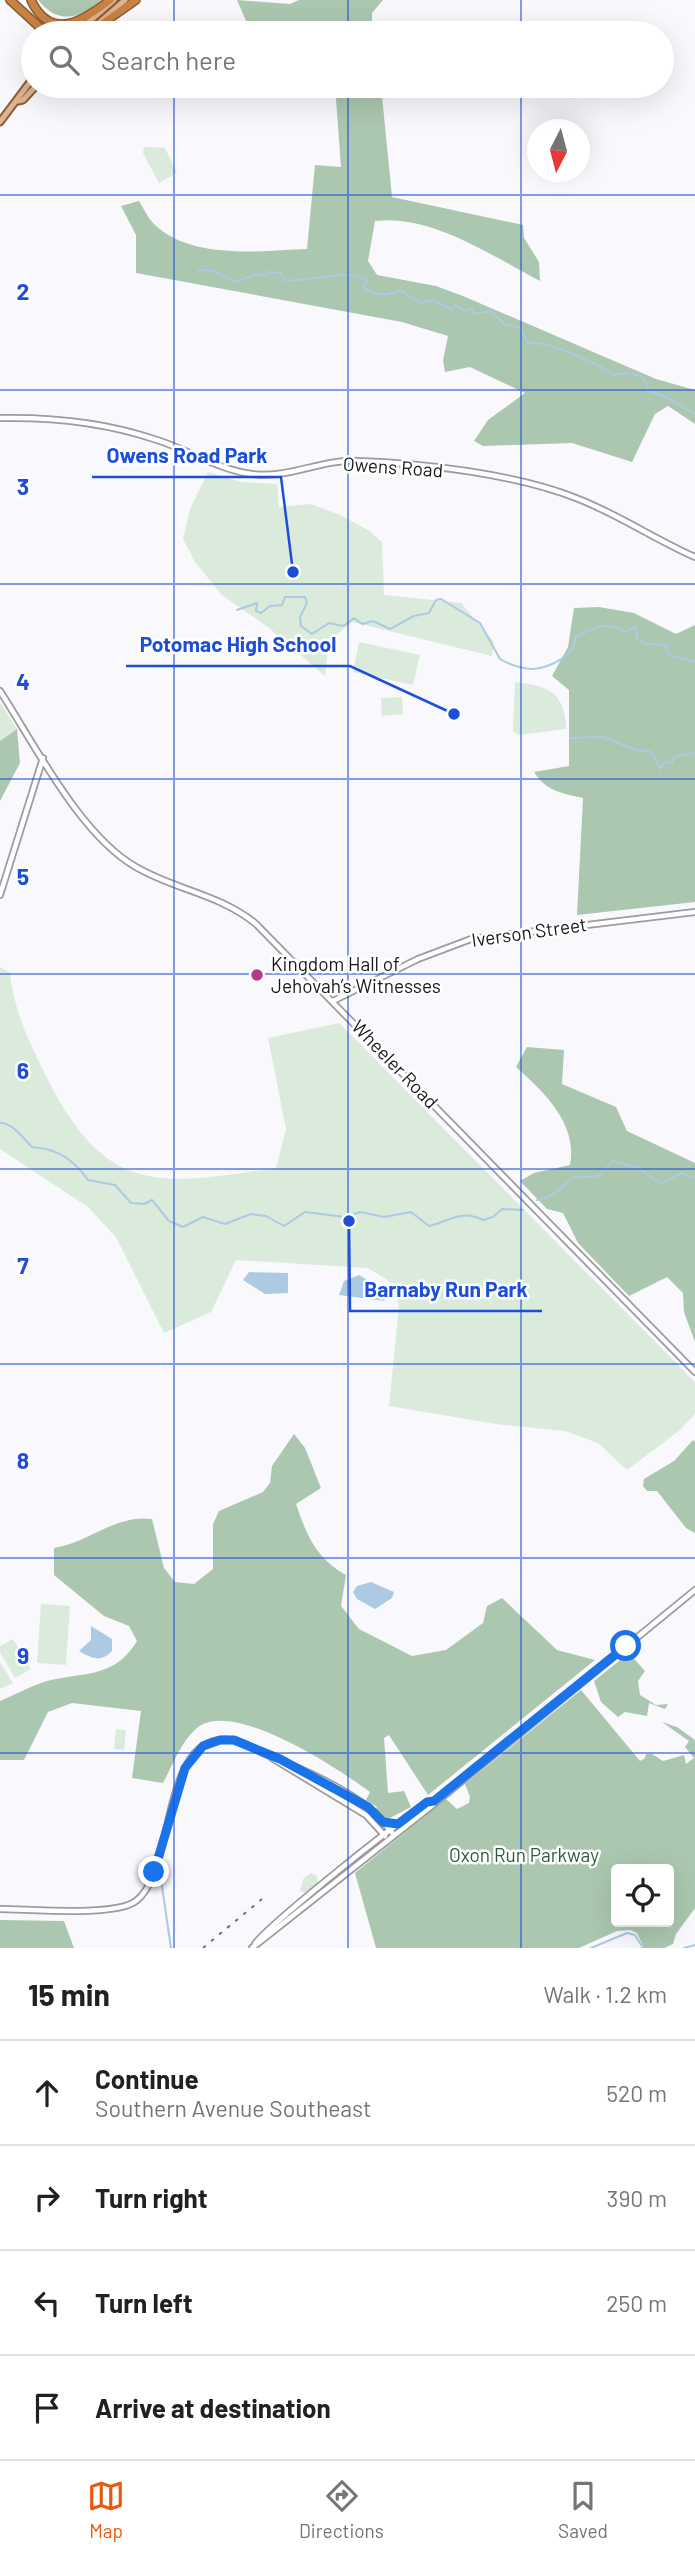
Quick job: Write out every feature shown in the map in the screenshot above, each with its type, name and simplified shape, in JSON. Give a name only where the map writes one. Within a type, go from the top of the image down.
[{"type":"highway","points":[[10,0],[33,21]]},
{"type":"highway","points":[[31,0],[38,12],[50,21]]},
{"type":"highway","points":[[81,21],[112,0]]},
{"type":"highway","points":[[105,21],[136,0]]},
{"type":"main road","points":[[89,21],[112,0]]},
{"type":"main road","points":[[101,21],[125,0]]},
{"type":"main road","points":[[0,122],[21,96]]},
{"type":"main road","points":[[18,101],[25,98]]},
{"type":"main road","name":"Owens Road","points":[[0,418],[47,419],[122,431],[252,474],[285,474],[354,460],[507,478],[547,488],[594,506],[695,557]]},
{"type":"main road","name":"Wheeler Road","points":[[0,691],[88,825],[108,847],[138,869],[216,899],[242,913],[270,937],[695,1372]]},
{"type":"main road","points":[[0,895],[43,758]]},
{"type":"main road","name":"Iverson Street","points":[[333,1001],[418,959],[471,939],[695,912]]},
{"type":"main road","points":[[253,1947],[695,1590]]},
{"type":"main road","points":[[0,1909],[107,1910],[134,1903],[149,1887],[182,1777],[193,1755],[203,1746],[226,1740],[245,1744],[349,1796],[374,1812],[392,1833]]},
{"type":"main road","points":[[271,1756],[277,1764],[366,1815],[386,1838]]},
{"type":"main road","points":[[392,1833],[398,1824],[427,1802],[434,1801]]},
{"type":"main road","points":[[383,1822],[398,1824]]},
{"type":"green space","points":[[38,0],[101,0],[85,12],[61,16],[53,13]]},
{"type":"green space","points":[[237,0],[290,4],[299,0],[383,0],[372,13],[372,21],[246,21]]},
{"type":"green space","points":[[336,98],[382,98],[392,197],[523,225],[524,238],[539,262],[540,281],[461,239],[418,224],[396,221],[375,221],[368,261],[377,275],[436,286],[656,379],[695,390],[695,424],[668,406],[655,414],[632,462],[572,443],[483,446],[474,441],[488,420],[525,393],[470,367],[445,372],[443,360],[448,336],[402,322],[136,273],[136,235],[121,206],[139,201],[154,224],[169,235],[206,248],[227,251],[307,249],[315,165],[341,167]]},
{"type":"green space","points":[[144,147],[165,148],[177,173],[159,183],[143,153]]},
{"type":"green space","points":[[208,472],[241,482],[277,484],[279,507],[311,504],[368,530],[382,542],[384,595],[461,603],[494,642],[492,656],[352,622],[329,641],[325,676],[268,627],[222,595],[195,562],[183,539],[190,509]]},
{"type":"green space","points":[[599,607],[634,613],[676,634],[695,625],[695,902],[577,915],[583,798],[550,788],[534,772],[569,766],[569,690],[552,676],[568,647],[574,608]]},
{"type":"green space","points":[[359,642],[420,655],[413,685],[353,672]]},
{"type":"green space","points":[[515,682],[537,686],[552,693],[562,707],[566,729],[519,735],[513,731]]},
{"type":"green space","points":[[402,697],[403,714],[382,716],[381,698]]},
{"type":"green space","points":[[0,702],[17,729],[0,741]]},
{"type":"green space","points":[[17,729],[20,763],[0,801],[0,741]]},
{"type":"green space","points":[[0,967],[10,973],[15,1002],[34,1052],[69,1117],[92,1145],[115,1163],[140,1174],[199,1178],[276,1168],[286,1129],[268,1038],[339,1023],[695,1382],[695,1414],[680,1430],[627,1470],[598,1443],[565,1431],[496,1424],[389,1406],[399,1305],[389,1281],[368,1268],[236,1260],[211,1312],[164,1333],[116,1237],[88,1207],[0,1149]]},
{"type":"green space","points":[[527,1047],[564,1050],[562,1084],[616,1107],[627,1131],[695,1163],[695,1342],[684,1312],[683,1293],[667,1277],[629,1296],[578,1243],[563,1213],[547,1209],[520,1181],[534,1173],[570,1165],[571,1150],[569,1136],[556,1110],[548,1098],[516,1067]]},
{"type":"green space","points":[[294,1434],[305,1448],[321,1488],[296,1504],[304,1526],[320,1554],[346,1575],[341,1606],[359,1629],[412,1656],[446,1650],[483,1623],[487,1606],[502,1598],[557,1650],[595,1660],[428,1795],[389,1735],[384,1738],[388,1793],[404,1791],[411,1807],[386,1820],[376,1810],[377,1807],[366,1800],[370,1792],[335,1768],[285,1740],[234,1722],[213,1721],[191,1733],[163,1783],[132,1778],[141,1711],[72,1703],[48,1712],[24,1760],[0,1760],[0,1701],[45,1682],[110,1667],[129,1653],[137,1641],[129,1626],[104,1616],[54,1575],[54,1548],[79,1541],[126,1521],[152,1519],[164,1568],[175,1582],[194,1584],[213,1569],[213,1524],[219,1511],[263,1492],[270,1483],[272,1466]]},
{"type":"green space","points":[[693,1440],[695,1533],[686,1528],[657,1491],[647,1491],[643,1486],[644,1479],[674,1461]]},
{"type":"green space","points":[[41,1604],[70,1606],[66,1665],[37,1663]]},
{"type":"green space","points":[[13,1639],[31,1669],[15,1678],[0,1652],[0,1646]]},
{"type":"green space","points":[[629,1653],[645,1671],[638,1681],[640,1695],[656,1705],[668,1704],[665,1709],[649,1703],[647,1716],[625,1712],[618,1717],[601,1702],[594,1681]]},
{"type":"green space","points":[[0,1662],[13,1683],[0,1689]]},
{"type":"green space","name":"Oxon Run Parkway","points":[[581,1690],[640,1761],[646,1754],[652,1754],[663,1761],[684,1755],[686,1764],[694,1758],[685,1747],[689,1741],[662,1722],[677,1727],[695,1740],[695,1908],[676,1934],[673,1944],[664,1948],[644,1948],[637,1933],[630,1930],[617,1931],[579,1948],[376,1948],[355,1873],[446,1799],[457,1809],[469,1803],[470,1797],[465,1784]]},
{"type":"green space","points":[[116,1729],[126,1730],[124,1750],[114,1749]]},
{"type":"green space","points":[[311,1873],[317,1876],[318,1886],[306,1893],[300,1891],[303,1879]]},
{"type":"green space","points":[[0,1920],[64,1921],[74,1948],[0,1948]]},
{"type":"water","points":[[249,1272],[288,1273],[288,1293],[265,1294],[243,1280]]},
{"type":"water","points":[[359,1275],[376,1285],[385,1301],[339,1295],[344,1281]]},
{"type":"water","points":[[371,1582],[394,1592],[392,1598],[375,1609],[357,1599],[353,1592],[357,1586]]},
{"type":"water","points":[[91,1626],[112,1639],[112,1651],[104,1657],[92,1657],[79,1651],[91,1640]]},
{"type":"waterway","points":[[198,270],[213,271],[237,282],[256,274],[264,276],[267,272],[281,273],[284,280],[294,281],[348,275],[368,281],[363,287],[377,294],[400,290],[420,303],[433,300],[452,310],[455,305],[464,311],[472,309],[474,314],[491,311],[504,324],[521,328],[528,343],[559,349],[615,375],[637,375],[645,380],[648,391],[695,413]]},
{"type":"waterway","points":[[237,610],[257,603],[256,611],[261,613],[270,606],[282,605],[285,597],[305,597],[307,603],[300,617],[301,626],[312,634],[329,623],[343,626],[354,618],[362,624],[373,621],[390,629],[414,616],[429,613],[436,600],[441,599],[480,623],[500,659],[520,667],[533,669],[554,663],[572,649],[575,637],[606,626],[626,632],[635,627],[637,639],[646,644],[666,645],[669,655],[695,662]]},
{"type":"waterway","points":[[571,738],[603,737],[636,750],[652,752],[660,769],[665,761],[672,763],[674,757],[695,753]]},
{"type":"waterway","points":[[0,1123],[13,1128],[32,1147],[64,1156],[77,1166],[88,1180],[115,1185],[131,1203],[144,1204],[152,1200],[169,1221],[183,1227],[203,1217],[225,1224],[251,1214],[266,1216],[284,1226],[305,1212],[345,1217],[360,1212],[384,1217],[411,1212],[429,1226],[462,1216],[483,1220],[493,1217],[502,1209],[523,1210]]},
{"type":"waterway","points":[[537,1200],[556,1192],[571,1178],[594,1177],[602,1173],[612,1161],[639,1168],[661,1184],[681,1173],[695,1178]]},
{"type":"waterway","points":[[161,1880],[171,1948]]},
{"type":"waterway","points":[[591,1948],[627,1933],[635,1935],[643,1948]]},
{"type":"waterway","points":[[684,1948],[695,1945]]},
{"type":"railway","points":[[203,1948],[262,1899]]},
{"type":"place","name":"Owens Road Park","points":[[293,572]]},
{"type":"place","name":"Potomac High School","points":[[454,714]]},
{"type":"place","name":"Kingdom Hall of Jehovah’s Witnesses","points":[[257,975]]},
{"type":"place","name":"Barnaby Run Park","points":[[349,1221]]},
{"type":"route","points":[[154,1872],[185,1768],[203,1746],[226,1740],[245,1744],[296,1767],[349,1796],[374,1812],[383,1822],[389,1825],[398,1824],[427,1802],[434,1801],[626,1646]]}]
